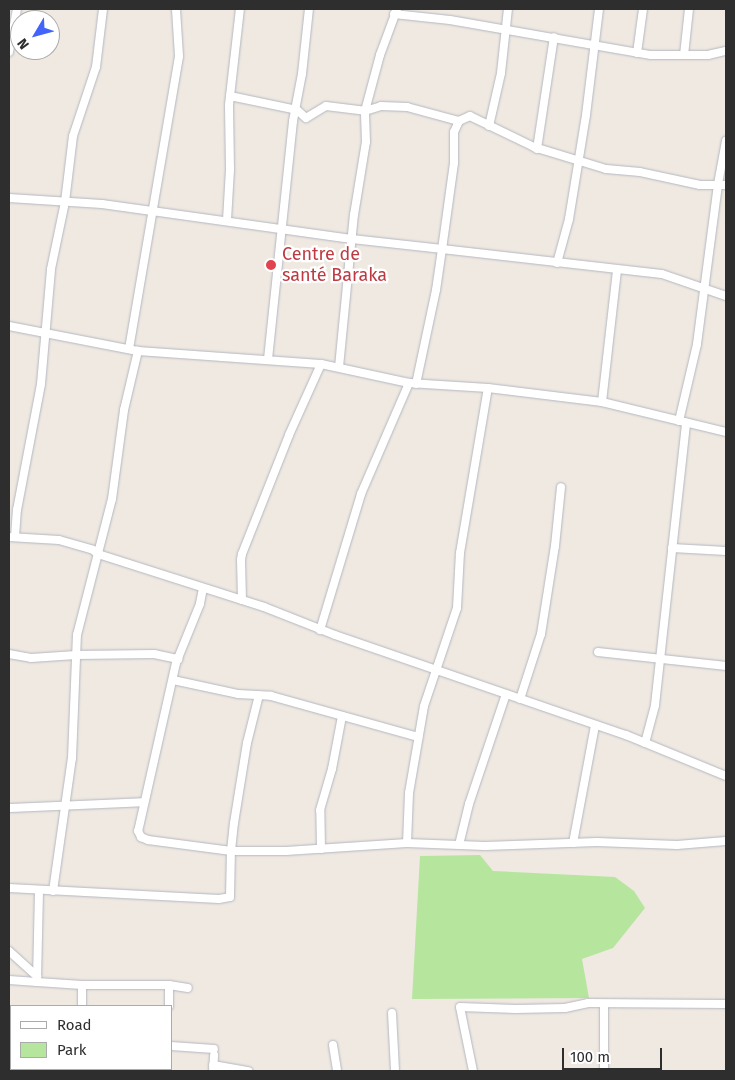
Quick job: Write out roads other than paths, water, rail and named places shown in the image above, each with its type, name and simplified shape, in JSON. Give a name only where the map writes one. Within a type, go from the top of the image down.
[{"type":"street","points":[[9,52],[17,9]]},
{"type":"street","points":[[103,9],[96,67],[73,136],[64,202],[51,269],[40,384],[12,537],[59,540],[93,550],[98,554],[242,600],[320,630],[595,725],[726,776]]},
{"type":"street","points":[[129,349],[179,56],[176,9]]},
{"type":"street","points":[[227,220],[230,96],[240,9]]},
{"type":"street","points":[[268,359],[294,121],[297,110],[309,9]]},
{"type":"street","points":[[489,126],[502,73],[508,9]]},
{"type":"street","points":[[557,263],[569,219],[599,9]]},
{"type":"street","points":[[637,53],[643,9]]},
{"type":"street","points":[[684,55],[690,9]]},
{"type":"street","points":[[339,367],[352,240],[366,142],[365,111],[380,55],[395,11],[595,44],[637,53],[684,55],[726,51]]},
{"type":"street","points":[[538,148],[554,37]]},
{"type":"street","points":[[230,96],[297,110],[306,118],[326,106],[365,111],[381,106],[407,108],[459,121],[470,116],[538,148],[621,172],[640,172],[700,185],[722,184]]},
{"type":"street","points":[[320,630],[361,494],[412,383],[436,290],[454,163],[454,132],[459,121]]},
{"type":"street","points":[[645,743],[655,705],[672,548],[682,422],[697,344],[704,287],[722,184],[726,141]]},
{"type":"street","points":[[9,198],[102,204],[227,220],[352,240],[442,249],[617,271],[662,274],[726,296]]},
{"type":"street","points":[[602,402],[617,271]]},
{"type":"street","points":[[9,326],[138,351],[214,358],[268,359],[321,364],[412,383],[488,388],[602,402],[726,432]]},
{"type":"street","points":[[53,891],[66,804],[75,720],[77,635],[112,499],[124,410],[138,351]]},
{"type":"street","points":[[242,600],[240,560],[242,554],[289,435],[321,364]]},
{"type":"street","points":[[407,843],[409,793],[424,706],[457,608],[460,553],[488,388]]},
{"type":"street","points":[[520,699],[541,634],[555,546],[561,487]]},
{"type":"street","points":[[672,548],[726,551]]},
{"type":"street","points":[[203,588],[200,604],[178,659],[144,802],[138,831],[141,837],[148,840],[231,852],[321,849],[407,843],[485,846],[573,843],[677,845],[726,841]]},
{"type":"street","points":[[598,652],[726,666]]},
{"type":"street","points":[[9,654],[31,658],[76,655],[154,654],[178,659]]},
{"type":"street","points":[[173,680],[238,694],[271,696],[418,737]]},
{"type":"street","points":[[459,845],[469,804],[506,694]]},
{"type":"street","points":[[9,888],[39,891],[229,898],[231,895],[231,852],[247,743],[259,695]]},
{"type":"street","points":[[321,849],[320,810],[332,768],[342,716]]},
{"type":"street","points":[[573,843],[595,725]]},
{"type":"street","points":[[9,808],[144,802]]},
{"type":"street","points":[[37,979],[39,891]]},
{"type":"street","points":[[9,951],[37,979]]},
{"type":"street","points":[[9,980],[37,979],[82,985],[169,985],[188,988]]},
{"type":"street","points":[[82,985],[82,1005]]},
{"type":"street","points":[[169,985],[169,1005]]},
{"type":"street","points":[[472,1071],[460,1007],[516,1010],[565,1008],[588,1003],[726,1004]]},
{"type":"street","points":[[604,1004],[604,1071]]},
{"type":"street","points":[[392,1013],[395,1071]]},
{"type":"street","points":[[333,1045],[337,1071]]},
{"type":"street","points":[[172,1046],[214,1052],[213,1068],[248,1071]]},
{"type":"place","name":"Centre de santé Baraka","points":[[271,265]]}]
